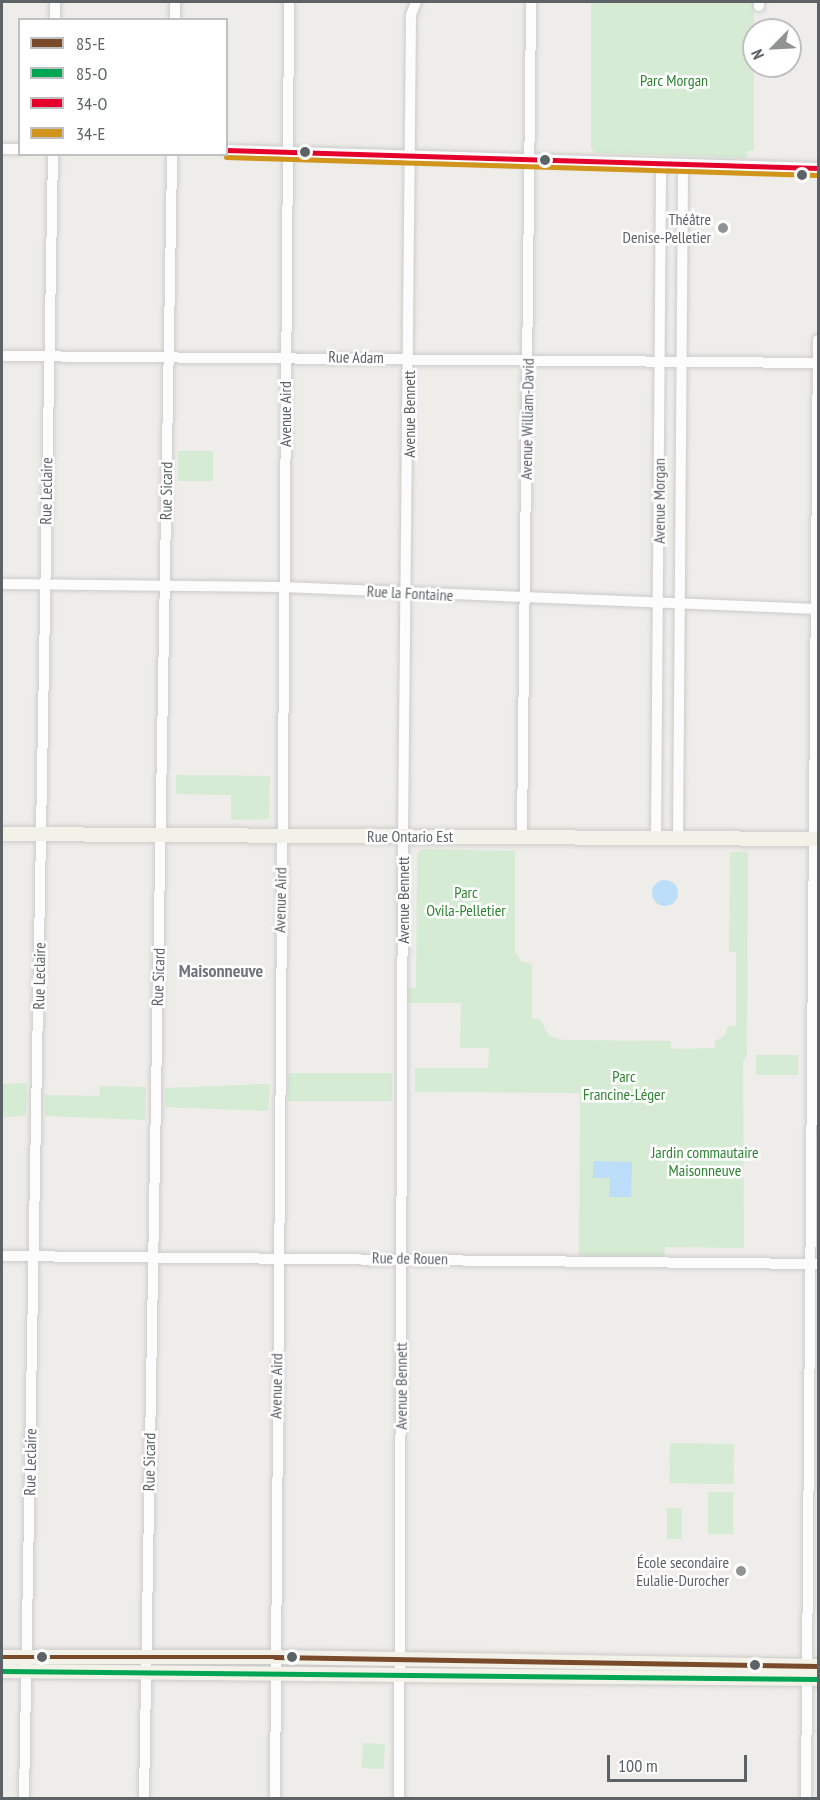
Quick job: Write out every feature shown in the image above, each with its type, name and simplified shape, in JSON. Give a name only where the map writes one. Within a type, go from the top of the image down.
[{"type":"main road","name":"Rue Ontario Est","points":[[2,834],[816,839]]},
{"type":"main road","points":[[2,1671],[27,1664],[146,1657],[275,1656],[400,1667]]},
{"type":"main road","points":[[2,1657],[27,1664],[146,1673],[275,1673],[400,1667],[813,1673]]},
{"type":"street","points":[[55,2],[56,18]]},
{"type":"street","points":[[175,2],[175,18]]},
{"type":"street","name":"Avenue Aird","points":[[275,1798],[277,1257],[289,2]]},
{"type":"street","name":"Avenue Bennett","points":[[399,1798],[403,837],[411,15],[416,2]]},
{"type":"street","name":"Avenue William-David","points":[[522,837],[531,2]]},
{"type":"street","points":[[2,149],[18,149]]},
{"type":"street","points":[[228,150],[661,165],[819,168]]},
{"type":"street","name":"Rue Leclaire","points":[[24,1798],[53,156]]},
{"type":"street","name":"Rue Sicard","points":[[144,1798],[172,156]]},
{"type":"street","name":"Avenue Morgan","points":[[656,838],[661,165]]},
{"type":"street","name":"Avenue Morgan","points":[[678,838],[679,362],[683,165]]},
{"type":"street","points":[[806,1798],[813,1673],[819,340]]},
{"type":"street","name":"Rue Adam","points":[[2,356],[285,356],[527,361],[818,363]]},
{"type":"street","name":"Rue la Fontaine","points":[[2,584],[283,587],[678,606],[817,609]]},
{"type":"street","name":"Rue de Rouen","points":[[2,1256],[401,1258],[814,1264]]},
{"type":"green space","name":"Parc Morgan","points":[[591,2],[754,2],[754,18],[742,18],[742,78],[754,78],[754,150],[747,151],[747,158],[595,153],[591,148]]},
{"type":"green space","points":[[178,451],[213,451],[213,481],[178,481]]},
{"type":"green space","points":[[176,775],[270,776],[269,819],[231,820],[231,795],[176,794]]},
{"type":"green space","points":[[423,849],[515,851],[515,952],[521,961],[532,964],[532,1019],[540,1019],[549,1036],[563,1040],[671,1041],[671,1049],[715,1048],[715,1041],[724,1036],[728,1026],[736,1026],[736,952],[729,952],[730,852],[748,852],[747,1055],[743,1061],[744,1248],[665,1247],[664,1262],[579,1260],[580,1093],[415,1092],[415,1068],[488,1068],[489,1048],[460,1048],[461,1003],[402,1003],[402,988],[416,988],[417,853]]},
{"type":"green space","points":[[756,1055],[798,1055],[798,1075],[756,1075]]},
{"type":"green space","points":[[288,1073],[392,1073],[392,1101],[288,1101]]},
{"type":"green space","points":[[27,1083],[26,1115],[2,1118],[2,1084]]},
{"type":"green space","points":[[270,1084],[268,1111],[165,1107],[165,1088]]},
{"type":"green space","points":[[100,1086],[146,1087],[145,1120],[45,1116],[45,1095],[99,1096]]},
{"type":"green space","points":[[670,1443],[734,1444],[733,1484],[669,1483]]},
{"type":"green space","points":[[708,1492],[733,1492],[733,1534],[708,1534]]},
{"type":"green space","points":[[667,1508],[682,1508],[682,1539],[667,1539]]},
{"type":"green space","points":[[363,1743],[385,1744],[384,1769],[362,1768]]},
{"type":"water","points":[[665,880],[674,884],[678,893],[674,902],[665,906],[656,902],[652,893],[656,884]]},
{"type":"water","points":[[593,1161],[632,1162],[631,1197],[609,1197],[610,1178],[593,1178]]},
{"type":"transit line","name":"34-O","points":[[228,150],[818,168]]},
{"type":"transit line","name":"34-E","points":[[226,157],[818,175]]},
{"type":"transit line","name":"85-E","points":[[2,1657],[275,1657],[818,1666]]},
{"type":"transit line","name":"85-O","points":[[2,1671],[818,1679]]},
{"type":"place","name":"Théâtre Denise-Pelletier","points":[[723,228]]},
{"type":"place","name":"École secondaire Eulalie-Durocher","points":[[741,1571]]},
{"type":"district","name":"Maisonneuve","points":[[221,971]]},
{"type":"park label","name":"Parc Ovila-Pelletier","points":[[466,901]]},
{"type":"park label","name":"Parc Francine-Léger","points":[[624,1085]]},
{"type":"park label","name":"Jardin commautaire Maisonneuve","points":[[705,1161]]}]
